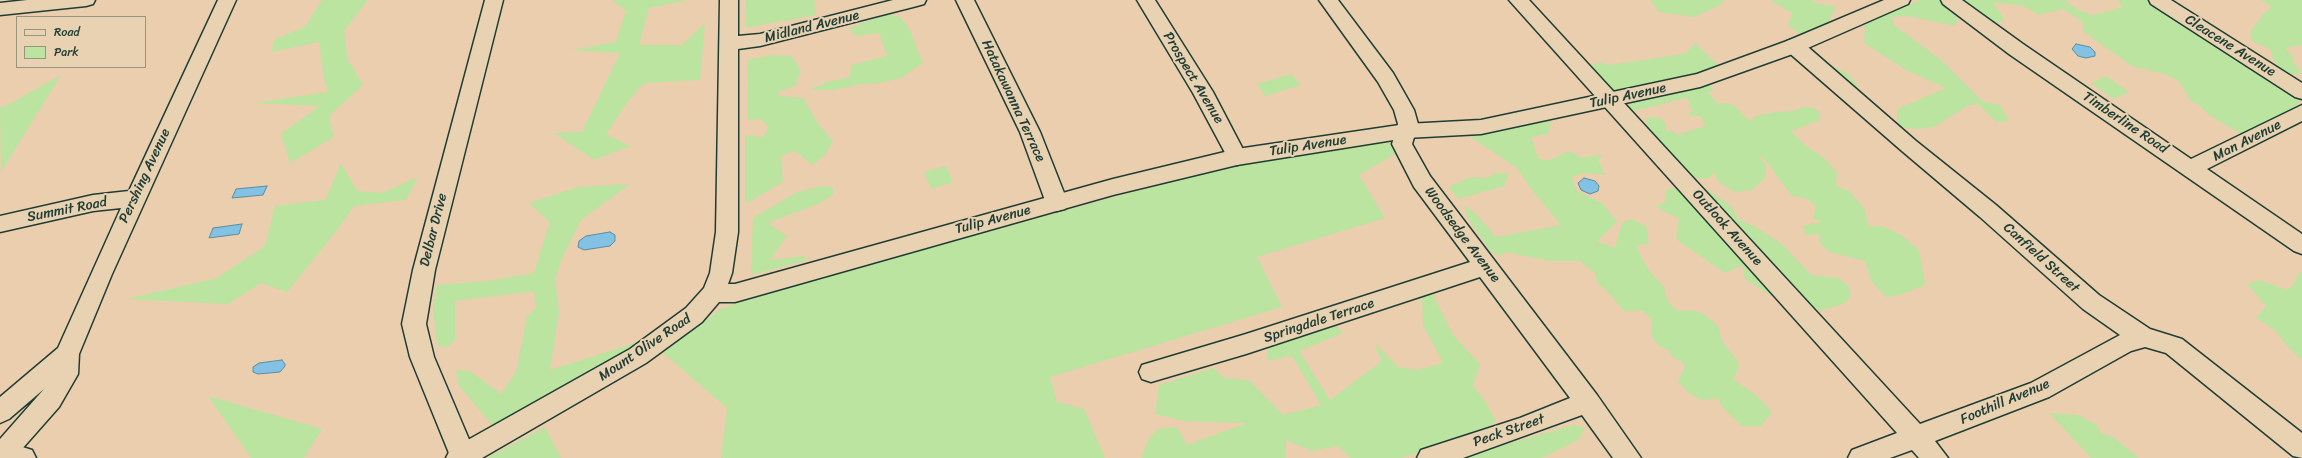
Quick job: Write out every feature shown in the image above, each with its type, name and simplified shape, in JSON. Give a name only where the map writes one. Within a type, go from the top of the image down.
[{"type":"street","points":[[0,8],[86,0]]},
{"type":"street","name":"Pershing Avenue","points":[[9,453],[59,387],[66,374],[67,354],[134,198],[227,0]]},
{"type":"street","name":"Delbar Drive","points":[[461,457],[422,358],[416,339],[414,324],[424,270],[494,0]]},
{"type":"street","name":"Mount Olive Road","points":[[461,457],[638,356],[694,315],[713,293],[721,273],[727,232],[729,0]]},
{"type":"street","name":"Midland Avenue","points":[[729,44],[760,40],[917,0]]},
{"type":"street","name":"Hatakawanna Terrace","points":[[965,0],[1030,132],[1058,203]]},
{"type":"street","name":"Prospect Avenue","points":[[1146,0],[1203,92],[1237,157]]},
{"type":"street","name":"Woodsedge Avenue","points":[[1328,0],[1390,85],[1407,116],[1406,131],[1402,144],[1415,170],[1628,458]]},
{"type":"street","name":"Outlook Avenue","points":[[1518,0],[1935,458]]},
{"type":"street","name":"Tulip Avenue","points":[[713,293],[735,293],[1058,203],[1237,157],[1406,131],[1481,127],[1610,101],[1700,80],[1794,46],[1901,0]]},
{"type":"street","name":"Timberline Road","points":[[1950,0],[2016,49],[2302,245]]},
{"type":"street","name":"Cleacene Avenue","points":[[2158,0],[2302,92]]},
{"type":"street","name":"Canfield Street","points":[[1794,46],[1909,146],[1988,211],[2091,302],[2125,326],[2145,337],[2174,346],[2302,448]]},
{"type":"street","name":"Man Avenue","points":[[2191,168],[2302,112]]},
{"type":"street","name":"Summit Road","points":[[0,224],[93,203],[134,198]]},
{"type":"street","name":"Springdale Terrace","points":[[1151,372],[1246,344],[1486,266]]},
{"type":"street","name":"Foothill Avenue","points":[[1861,458],[2040,390],[2124,343],[2145,337]]},
{"type":"street","name":"Pershing Avenue","points":[[0,412],[67,354]]},
{"type":"street","name":"Peck Street","points":[[1430,458],[1524,427],[1588,402]]},
{"type":"green space","points":[[322,0],[368,0],[344,31],[348,60],[363,85],[329,116],[334,137],[290,163],[281,134],[320,106],[254,103],[328,92],[324,80],[319,42],[271,52],[275,39],[305,27]]},
{"type":"green space","points":[[612,0],[688,0],[649,8],[639,45],[682,45],[705,23],[700,80],[644,83],[629,100],[606,134],[630,146],[594,160],[554,133],[582,132],[620,53],[571,50],[616,42],[626,11]]},
{"type":"green space","points":[[746,0],[816,0],[814,2],[816,15],[745,28]]},
{"type":"green space","points":[[1650,0],[1724,0],[1722,4],[1694,17],[1659,12]]},
{"type":"green space","points":[[1770,0],[1812,0],[1816,3],[1836,7],[1827,25],[1800,34],[1788,26],[1792,13]]},
{"type":"green space","points":[[1921,0],[1941,0],[1959,13],[1955,26],[1908,16],[1891,17],[1894,25],[1941,60],[1982,101],[2000,105],[2009,121],[1996,122],[1978,104],[1969,105],[1934,127],[1914,129],[1897,126],[1897,109],[1946,88],[1906,70],[1864,43],[1865,23]]},
{"type":"green space","points":[[1959,0],[2065,0],[2078,10],[2092,15],[2121,8],[2122,6],[2118,0],[2150,0],[2300,100],[2296,107],[2243,135],[2209,115],[2197,103],[2191,102],[2180,82],[2168,75],[2132,66],[2084,32],[2082,21],[2063,9],[2038,15],[2024,6],[1993,2],[2005,21],[1989,24]]},
{"type":"green space","points":[[2261,0],[2302,0],[2302,45],[2285,48],[2294,57],[2293,62],[2302,73],[2285,76],[2273,59],[2270,49],[2252,41],[2250,32],[2263,14],[2272,7]]},
{"type":"green space","points":[[890,14],[901,18],[909,28],[923,63],[901,78],[880,83],[862,84],[833,90],[809,90],[827,82],[850,77],[851,65],[887,56],[879,33],[856,36],[849,29],[870,20]]},
{"type":"green space","points":[[1695,43],[1720,67],[1696,76],[1617,92],[1610,90],[1589,66],[1600,62],[1610,65],[1677,55],[1687,52]]},
{"type":"green space","points":[[773,55],[792,56],[801,71],[795,86],[778,92],[780,96],[803,98],[819,125],[833,141],[825,155],[812,165],[795,151],[781,156],[783,182],[745,204],[745,135],[764,137],[768,127],[761,119],[748,120],[747,60]]},
{"type":"green space","points":[[1831,65],[1848,74],[1857,85],[1859,93],[1828,68]]},
{"type":"green space","points":[[1291,74],[1301,85],[1265,96],[1257,84]]},
{"type":"green space","points":[[61,75],[1,172],[0,107],[6,106]]},
{"type":"green space","points":[[2106,76],[2129,92],[2114,99],[2091,83]]},
{"type":"green space","points":[[1718,81],[1710,84],[1713,91],[1708,92],[1718,104],[1725,103],[1735,106],[1749,121],[1756,116],[1775,112],[1793,111],[1804,107],[1811,107],[1820,112],[1820,120],[1791,131],[1807,147],[1824,158],[1837,173],[1836,186],[1849,191],[1864,208],[1868,226],[1882,226],[1901,235],[1919,250],[1925,285],[1900,295],[1886,297],[1871,281],[1865,261],[1829,252],[1819,242],[1819,234],[1806,235],[1803,226],[1823,221],[1813,219],[1816,206],[1806,198],[1792,196],[1763,157],[1759,158],[1766,164],[1766,177],[1752,190],[1735,192],[1719,183],[1714,172],[1708,179],[1693,178],[1647,126],[1646,119],[1651,117],[1661,118],[1666,124],[1665,131],[1673,131],[1679,136],[1684,135],[1678,134],[1706,126],[1700,116],[1691,116],[1688,113],[1693,111],[1687,104],[1691,103],[1686,98],[1638,110],[1628,111],[1627,107],[1634,102]]},
{"type":"green space","points":[[1551,121],[1548,134],[1531,137],[1538,158],[1547,161],[1570,151],[1582,158],[1603,154],[1598,160],[1605,175],[1583,173],[1572,177],[1576,190],[1603,204],[1617,222],[1597,241],[1615,248],[1622,223],[1632,219],[1646,226],[1649,243],[1637,246],[1641,257],[1651,273],[1664,287],[1667,301],[1678,311],[1691,310],[1704,314],[1718,326],[1722,341],[1739,363],[1734,380],[1756,395],[1772,412],[1760,427],[1742,426],[1721,406],[1719,398],[1702,400],[1689,393],[1678,382],[1685,367],[1681,361],[1672,357],[1669,350],[1660,347],[1651,335],[1652,320],[1643,311],[1624,311],[1606,290],[1597,283],[1595,273],[1580,261],[1550,261],[1505,252],[1501,256],[1491,252],[1467,217],[1464,205],[1477,215],[1496,237],[1561,225],[1534,193],[1517,168],[1469,136]]},
{"type":"green space","points":[[1389,142],[1395,154],[1359,175],[1385,218],[1257,257],[1282,307],[1050,377],[1057,402],[1084,409],[1105,458],[721,458],[727,408],[662,352],[721,309],[765,293],[1199,174],[1260,160]]},
{"type":"green space","points":[[341,163],[357,191],[382,193],[418,177],[406,200],[354,206],[335,233],[287,292],[261,283],[228,304],[126,299],[217,278],[265,246],[275,206],[325,200]]},
{"type":"green space","points":[[946,166],[953,182],[931,189],[924,172]]},
{"type":"green space","points":[[1496,173],[1509,174],[1504,186],[1459,199],[1448,187],[1472,177],[1486,178]]},
{"type":"green space","points":[[630,184],[581,220],[564,254],[555,278],[559,312],[550,370],[647,339],[493,426],[459,386],[456,370],[470,371],[501,394],[516,372],[527,316],[536,309],[534,291],[455,301],[455,340],[446,348],[437,345],[433,308],[437,285],[488,281],[534,273],[550,222],[529,203],[578,187]]},
{"type":"green space","points":[[823,186],[833,187],[833,195],[818,204],[768,223],[787,236],[770,260],[805,256],[805,261],[751,275],[753,218],[797,192]]},
{"type":"green space","points":[[1683,186],[1705,188],[1731,206],[1739,220],[1754,226],[1782,244],[1811,275],[1839,278],[1849,287],[1851,295],[1846,303],[1820,311],[1795,294],[1785,298],[1770,295],[1745,279],[1742,265],[1725,273],[1680,242],[1676,237],[1679,219],[1656,207],[1665,202],[1666,190]]},
{"type":"green space","points":[[2302,272],[2302,360],[2287,346],[2275,330],[2256,318],[2266,306],[2247,284],[2259,280],[2287,290],[2293,285],[2299,273]]},
{"type":"green space","points":[[1431,291],[1453,335],[1480,364],[1473,386],[1485,401],[1496,421],[1478,435],[1400,458],[1351,458],[1338,446],[1312,451],[1286,440],[1286,458],[1141,458],[1149,439],[1158,429],[1177,427],[1187,445],[1247,423],[1184,421],[1155,414],[1159,385],[1214,368],[1224,378],[1249,380],[1283,415],[1321,405],[1292,356],[1267,361],[1267,347],[1335,325],[1343,333],[1299,351],[1330,400],[1381,362],[1375,343],[1398,367],[1418,370],[1443,363],[1423,325],[1422,295]]},
{"type":"green space","points":[[208,396],[322,429],[304,458],[251,458]]},
{"type":"green space","points":[[2049,413],[2078,415],[2096,424],[2101,433],[2113,437],[2139,458],[2091,458]]},
{"type":"green space","points":[[1574,425],[1585,428],[1578,440],[1542,458],[1457,458]]},
{"type":"green space","points":[[545,427],[561,458],[487,458]]},
{"type":"water","points":[[2076,44],[2090,47],[2095,52],[2095,56],[2086,58],[2078,56],[2072,49]]},
{"type":"water","points":[[1584,178],[1595,181],[1599,186],[1598,191],[1590,194],[1581,190],[1578,183]]},
{"type":"water","points":[[267,186],[263,195],[232,198],[236,189]]},
{"type":"water","points":[[242,224],[239,234],[209,238],[213,228]]},
{"type":"water","points":[[610,232],[615,235],[615,241],[610,246],[584,250],[578,247],[579,241],[586,236]]},
{"type":"water","points":[[282,360],[285,366],[280,372],[258,374],[253,372],[253,367],[259,363]]}]
